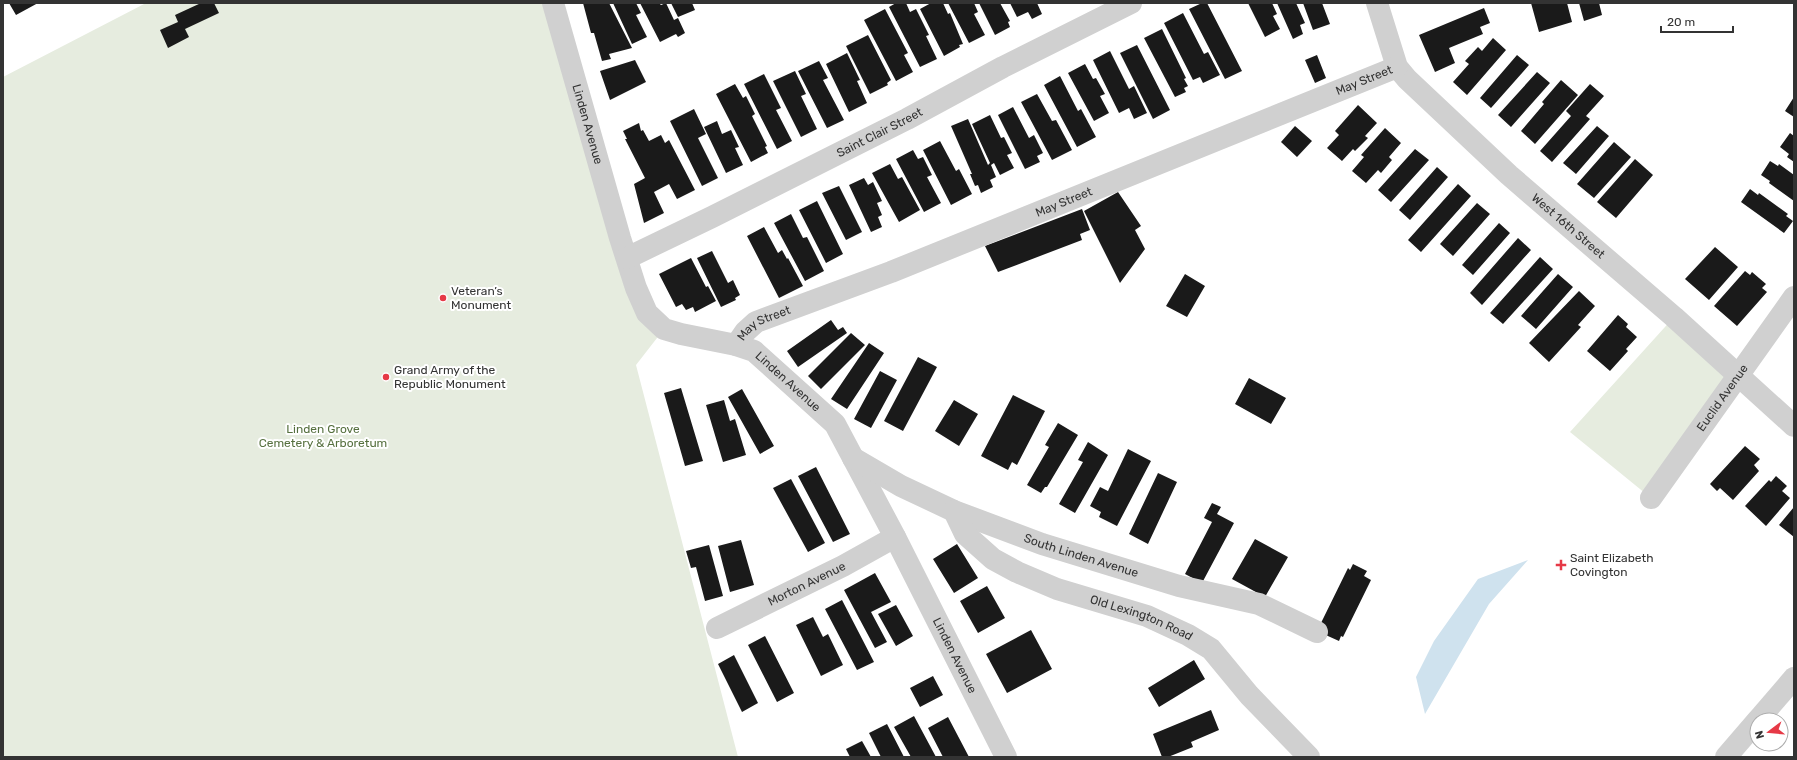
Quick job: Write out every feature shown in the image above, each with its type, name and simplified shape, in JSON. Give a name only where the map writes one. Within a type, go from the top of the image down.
[{"type":"street","name":"Linden Avenue","points":[[553,3],[626,258],[636,288],[647,313],[664,329],[736,345],[754,351],[835,424],[895,537],[1006,757]]},
{"type":"street","name":"Saint Clair Street","points":[[626,258],[712,217],[893,126],[1003,67],[1131,3]]},
{"type":"street","name":"West 16th Street","points":[[1377,3],[1397,66],[1408,79],[1509,175],[1739,374],[1763,399],[1794,426]]},
{"type":"street","name":"May Street","points":[[736,345],[745,332],[756,322],[891,272],[1397,66]]},
{"type":"street","name":"Euclid Avenue","points":[[1651,498],[1794,298]]},
{"type":"street","name":"South Linden Avenue","points":[[853,458],[901,486],[954,511],[1042,544],[1179,586],[1258,604],[1317,632]]},
{"type":"street","name":"Old Lexington Road","points":[[954,511],[965,534],[993,559],[1057,589],[1147,616],[1188,635],[1211,648],[1249,695],[1309,757]]},
{"type":"street","name":"Morton Avenue","points":[[717,628],[843,566],[895,537]]},
{"type":"street","points":[[1764,712],[1794,678]]},
{"type":"street","points":[[1726,757],[1749,730]]},
{"type":"green space","name":"Linden Grove Cemetery & Arboretum","points":[[146,3],[553,3],[620,238],[664,329],[636,365],[738,757],[3,757],[3,77]]},
{"type":"green space","points":[[1674,317],[1739,374],[1651,498],[1570,432]]},
{"type":"water","points":[[1528,560],[1489,604],[1425,714],[1416,677],[1434,641],[1478,579]]},
{"type":"building","points":[[9,3],[38,3],[16,15]]},
{"type":"building","points":[[201,3],[214,3],[219,13],[185,29],[189,37],[168,48],[160,30],[178,22],[175,15]]},
{"type":"building","points":[[583,3],[609,3],[632,48],[609,54],[611,59],[602,61],[594,33],[591,33]]},
{"type":"building","points":[[613,3],[636,3],[641,13],[636,15],[647,37],[632,44]]},
{"type":"building","points":[[640,3],[659,3],[661,5],[666,3],[674,20],[678,18],[685,33],[678,37],[676,34],[660,42]]},
{"type":"building","points":[[671,3],[692,3],[695,10],[678,17]]},
{"type":"building","points":[[896,3],[906,3],[910,12],[916,9],[929,35],[926,36],[937,59],[920,67],[889,7]]},
{"type":"building","points":[[931,3],[943,3],[948,14],[950,13],[963,44],[959,45],[960,47],[944,56],[920,9]]},
{"type":"building","points":[[948,3],[974,3],[978,12],[974,14],[985,35],[969,43]]},
{"type":"building","points":[[979,3],[1000,3],[1010,21],[1008,22],[1010,27],[995,35]]},
{"type":"building","points":[[1010,3],[1037,3],[1042,14],[1032,19],[1028,12],[1017,17]]},
{"type":"building","points":[[1202,3],[1207,3],[1242,71],[1225,79],[1189,9]]},
{"type":"building","points":[[1248,3],[1272,3],[1277,14],[1273,16],[1280,29],[1265,37]]},
{"type":"building","points":[[1277,3],[1296,3],[1305,23],[1300,25],[1303,34],[1293,39]]},
{"type":"building","points":[[1303,3],[1322,3],[1330,24],[1313,30]]},
{"type":"building","points":[[1531,3],[1567,3],[1572,22],[1539,32]]},
{"type":"building","points":[[1579,3],[1599,3],[1602,15],[1584,21]]},
{"type":"building","points":[[1484,8],[1490,23],[1480,27],[1483,34],[1449,48],[1455,63],[1435,72],[1419,35]]},
{"type":"building","points":[[885,9],[908,53],[904,55],[913,72],[896,81],[864,20]]},
{"type":"building","points":[[1183,13],[1204,54],[1208,52],[1220,75],[1203,83],[1200,77],[1193,80],[1164,23]]},
{"type":"building","points":[[1162,29],[1186,78],[1184,79],[1188,86],[1184,88],[1186,92],[1175,97],[1144,38]]},
{"type":"building","points":[[868,35],[891,80],[887,83],[888,85],[870,94],[846,46]]},
{"type":"building","points":[[1493,38],[1506,50],[1467,95],[1453,82],[1469,64],[1465,61],[1478,47],[1482,51]]},
{"type":"building","points":[[1137,45],[1170,110],[1153,119],[1120,53]]},
{"type":"building","points":[[1110,51],[1129,89],[1134,86],[1147,113],[1134,119],[1129,108],[1119,113],[1093,60]]},
{"type":"building","points":[[847,53],[860,80],[857,81],[867,103],[849,112],[826,64]]},
{"type":"building","points":[[1317,55],[1326,78],[1315,83],[1305,60]]},
{"type":"building","points":[[1517,55],[1529,65],[1491,108],[1480,98]]},
{"type":"building","points":[[635,60],[646,82],[610,100],[600,71]]},
{"type":"building","points":[[819,61],[828,78],[823,80],[844,120],[827,128],[798,71]]},
{"type":"building","points":[[1085,64],[1093,79],[1096,78],[1105,94],[1100,96],[1109,113],[1094,121],[1068,73]]},
{"type":"building","points":[[795,71],[806,94],[801,96],[817,129],[801,137],[773,81]]},
{"type":"building","points":[[1537,72],[1550,83],[1511,127],[1498,115]]},
{"type":"building","points":[[764,74],[781,108],[776,110],[792,141],[777,149],[744,84]]},
{"type":"building","points":[[1060,76],[1078,111],[1081,109],[1096,137],[1077,147],[1044,85]]},
{"type":"building","points":[[1561,80],[1578,95],[1535,144],[1521,131],[1544,104],[1542,102]]},
{"type":"building","points":[[735,84],[743,98],[746,96],[755,114],[752,116],[767,146],[765,147],[768,153],[751,162],[716,94]]},
{"type":"building","points":[[1590,84],[1604,96],[1586,116],[1590,119],[1552,162],[1540,151],[1571,116],[1566,111]]},
{"type":"building","points":[[1037,94],[1052,121],[1056,120],[1072,150],[1052,160],[1021,102]]},
{"type":"building","points":[[1794,97],[1794,117],[1785,111]]},
{"type":"building","points":[[1358,105],[1377,123],[1365,136],[1368,138],[1355,151],[1353,149],[1342,161],[1327,148],[1339,135],[1335,131]]},
{"type":"building","points":[[1013,107],[1029,138],[1034,135],[1043,153],[1037,156],[1040,162],[1025,169],[998,115]]},
{"type":"building","points":[[694,109],[706,134],[698,138],[718,178],[702,186],[670,121]]},
{"type":"building","points":[[990,115],[1001,138],[1004,137],[1012,153],[1007,155],[1014,168],[1000,175],[994,163],[991,165],[996,177],[990,180],[993,187],[981,193],[978,185],[975,186],[970,174],[972,174],[951,126],[968,119],[988,165],[990,163],[972,124]]},
{"type":"building","points":[[717,121],[722,134],[731,130],[739,147],[735,148],[743,165],[726,173],[704,127]]},
{"type":"building","points":[[639,123],[641,131],[643,130],[649,141],[661,135],[665,143],[669,140],[695,190],[677,199],[669,184],[654,192],[664,213],[644,223],[634,184],[645,178],[625,139],[627,139],[623,131]]},
{"type":"building","points":[[1295,126],[1312,141],[1297,157],[1281,142]]},
{"type":"building","points":[[1597,126],[1609,136],[1576,174],[1563,163]]},
{"type":"building","points":[[1385,128],[1401,143],[1389,157],[1392,160],[1381,173],[1378,170],[1366,183],[1352,171],[1364,157],[1361,155]]},
{"type":"building","points":[[1790,133],[1794,136],[1794,162],[1787,157],[1789,154],[1780,147]]},
{"type":"building","points":[[940,141],[956,171],[959,169],[972,194],[951,205],[923,150]]},
{"type":"building","points":[[1614,142],[1631,157],[1594,198],[1577,184]]},
{"type":"building","points":[[1415,149],[1429,160],[1391,202],[1378,190]]},
{"type":"building","points":[[913,150],[918,159],[923,157],[932,175],[927,177],[941,203],[924,212],[896,159]]},
{"type":"building","points":[[1635,159],[1653,175],[1616,218],[1597,202]]},
{"type":"building","points":[[1770,161],[1778,166],[1779,164],[1794,175],[1794,201],[1769,183],[1770,181],[1761,175]]},
{"type":"building","points":[[890,164],[898,179],[902,177],[920,210],[899,222],[872,173]]},
{"type":"building","points":[[1437,167],[1448,177],[1410,220],[1399,210]]},
{"type":"building","points":[[864,178],[868,185],[873,182],[882,201],[877,203],[882,215],[878,217],[882,227],[871,232],[849,185]]},
{"type":"building","points":[[1458,184],[1471,196],[1421,252],[1408,240]]},
{"type":"building","points":[[839,186],[862,232],[846,240],[822,193]]},
{"type":"building","points":[[1750,189],[1758,195],[1759,193],[1788,214],[1786,216],[1793,221],[1784,233],[1741,202]]},
{"type":"building","points":[[1118,192],[1141,226],[1135,230],[1145,249],[1120,283],[1084,211]]},
{"type":"building","points":[[817,201],[843,254],[826,263],[799,210]]},
{"type":"building","points":[[1477,203],[1490,214],[1453,256],[1440,244]]},
{"type":"building","points":[[1082,209],[1090,230],[1080,234],[1082,240],[998,272],[985,246]]},
{"type":"building","points":[[791,214],[803,238],[807,237],[824,271],[805,281],[774,223]]},
{"type":"building","points":[[1499,223],[1510,233],[1473,275],[1462,265]]},
{"type":"building","points":[[764,227],[778,253],[782,250],[787,259],[788,258],[803,286],[779,298],[747,236]]},
{"type":"building","points":[[1518,238],[1531,250],[1482,305],[1470,293]]},
{"type":"building","points":[[1715,247],[1738,267],[1709,300],[1685,279]]},
{"type":"building","points":[[712,251],[728,283],[733,280],[740,295],[735,298],[736,300],[721,307],[697,258]]},
{"type":"building","points":[[1540,257],[1553,269],[1503,324],[1490,313]]},
{"type":"building","points":[[691,258],[706,287],[708,286],[716,301],[695,312],[693,307],[686,310],[682,304],[676,307],[659,274]]},
{"type":"building","points":[[1745,271],[1750,275],[1752,272],[1766,284],[1762,288],[1767,292],[1737,326],[1714,306]]},
{"type":"building","points":[[1185,274],[1205,286],[1187,317],[1166,306]]},
{"type":"building","points":[[1558,274],[1573,287],[1536,329],[1521,316]]},
{"type":"building","points":[[1579,291],[1595,306],[1578,325],[1581,327],[1549,362],[1529,343]]},
{"type":"building","points":[[1618,315],[1628,324],[1626,327],[1637,337],[1626,349],[1628,351],[1610,371],[1587,351]]},
{"type":"building","points":[[831,320],[838,330],[843,327],[847,333],[798,367],[787,351]]},
{"type":"building","points":[[851,333],[865,345],[821,389],[808,376]]},
{"type":"building","points":[[869,343],[884,353],[847,409],[831,399]]},
{"type":"building","points":[[918,357],[937,367],[903,431],[884,421]]},
{"type":"building","points":[[880,371],[897,380],[871,428],[854,419]]},
{"type":"building","points":[[1249,378],[1286,398],[1271,424],[1235,404]]},
{"type":"building","points":[[681,388],[703,461],[685,466],[664,393]]},
{"type":"building","points":[[742,389],[774,446],[760,454],[728,397]]},
{"type":"building","points":[[1013,395],[1045,411],[1017,465],[1012,462],[1008,470],[981,456]]},
{"type":"building","points":[[724,400],[730,421],[735,419],[746,455],[723,462],[706,405]]},
{"type":"building","points":[[954,400],[978,414],[959,446],[935,431]]},
{"type":"building","points":[[1058,423],[1078,435],[1047,487],[1045,487],[1041,493],[1027,485],[1049,447],[1045,445]]},
{"type":"building","points":[[1088,442],[1108,455],[1075,513],[1059,504],[1083,462],[1078,460]]},
{"type":"building","points":[[1745,446],[1760,459],[1754,465],[1759,471],[1733,500],[1720,488],[1717,491],[1710,484]]},
{"type":"building","points":[[1128,449],[1151,461],[1117,526],[1099,517],[1101,512],[1090,506],[1100,487],[1108,491]]},
{"type":"building","points":[[816,467],[850,534],[833,542],[798,476]]},
{"type":"building","points":[[1158,473],[1177,482],[1148,544],[1129,534]]},
{"type":"building","points":[[1776,476],[1787,486],[1782,491],[1790,498],[1766,526],[1745,506],[1769,480],[1771,482]]},
{"type":"building","points":[[791,479],[825,543],[808,552],[773,488]]},
{"type":"building","points":[[1212,503],[1221,507],[1217,514],[1234,523],[1202,583],[1185,574],[1212,522],[1204,518]]},
{"type":"building","points":[[1794,507],[1794,537],[1779,525]]},
{"type":"building","points":[[1255,539],[1288,557],[1265,597],[1232,579]]},
{"type":"building","points":[[741,540],[754,585],[730,592],[718,546]]},
{"type":"building","points":[[957,544],[978,578],[954,593],[933,559]]},
{"type":"building","points":[[709,545],[723,596],[705,601],[696,567],[691,568],[686,551]]},
{"type":"building","points":[[1353,564],[1367,571],[1364,576],[1371,580],[1343,637],[1341,636],[1339,641],[1319,632],[1320,625],[1348,568],[1350,570]]},
{"type":"building","points":[[875,573],[891,602],[871,612],[887,642],[875,648],[844,590]]},
{"type":"building","points":[[987,586],[1005,618],[978,633],[960,601]]},
{"type":"building","points":[[842,600],[874,662],[857,670],[825,609]]},
{"type":"building","points":[[896,605],[913,636],[896,646],[878,614]]},
{"type":"building","points":[[813,617],[823,637],[828,634],[843,665],[821,676],[796,625]]},
{"type":"building","points":[[1031,630],[1052,669],[1007,693],[986,654]]},
{"type":"building","points":[[765,636],[794,693],[777,702],[748,645]]},
{"type":"building","points":[[734,655],[758,703],[742,712],[718,664]]},
{"type":"building","points":[[1194,660],[1205,679],[1159,707],[1148,688]]},
{"type":"building","points":[[933,676],[943,695],[920,707],[910,688]]},
{"type":"building","points":[[1211,710],[1219,730],[1191,742],[1193,747],[1168,757],[1162,757],[1153,734]]},
{"type":"building","points":[[914,716],[936,757],[911,757],[894,727]]},
{"type":"building","points":[[948,717],[969,757],[943,757],[928,728]]},
{"type":"building","points":[[887,724],[904,757],[881,757],[869,733]]},
{"type":"building","points":[[862,741],[871,757],[850,757],[846,749]]},
{"type":"place","name":"Veteran’s Monument","points":[[443,298]]},
{"type":"place","name":"Grand Army of the Republic Monument","points":[[386,377]]},
{"type":"place","name":"Saint Elizabeth Covington","points":[[1561,565]]}]
